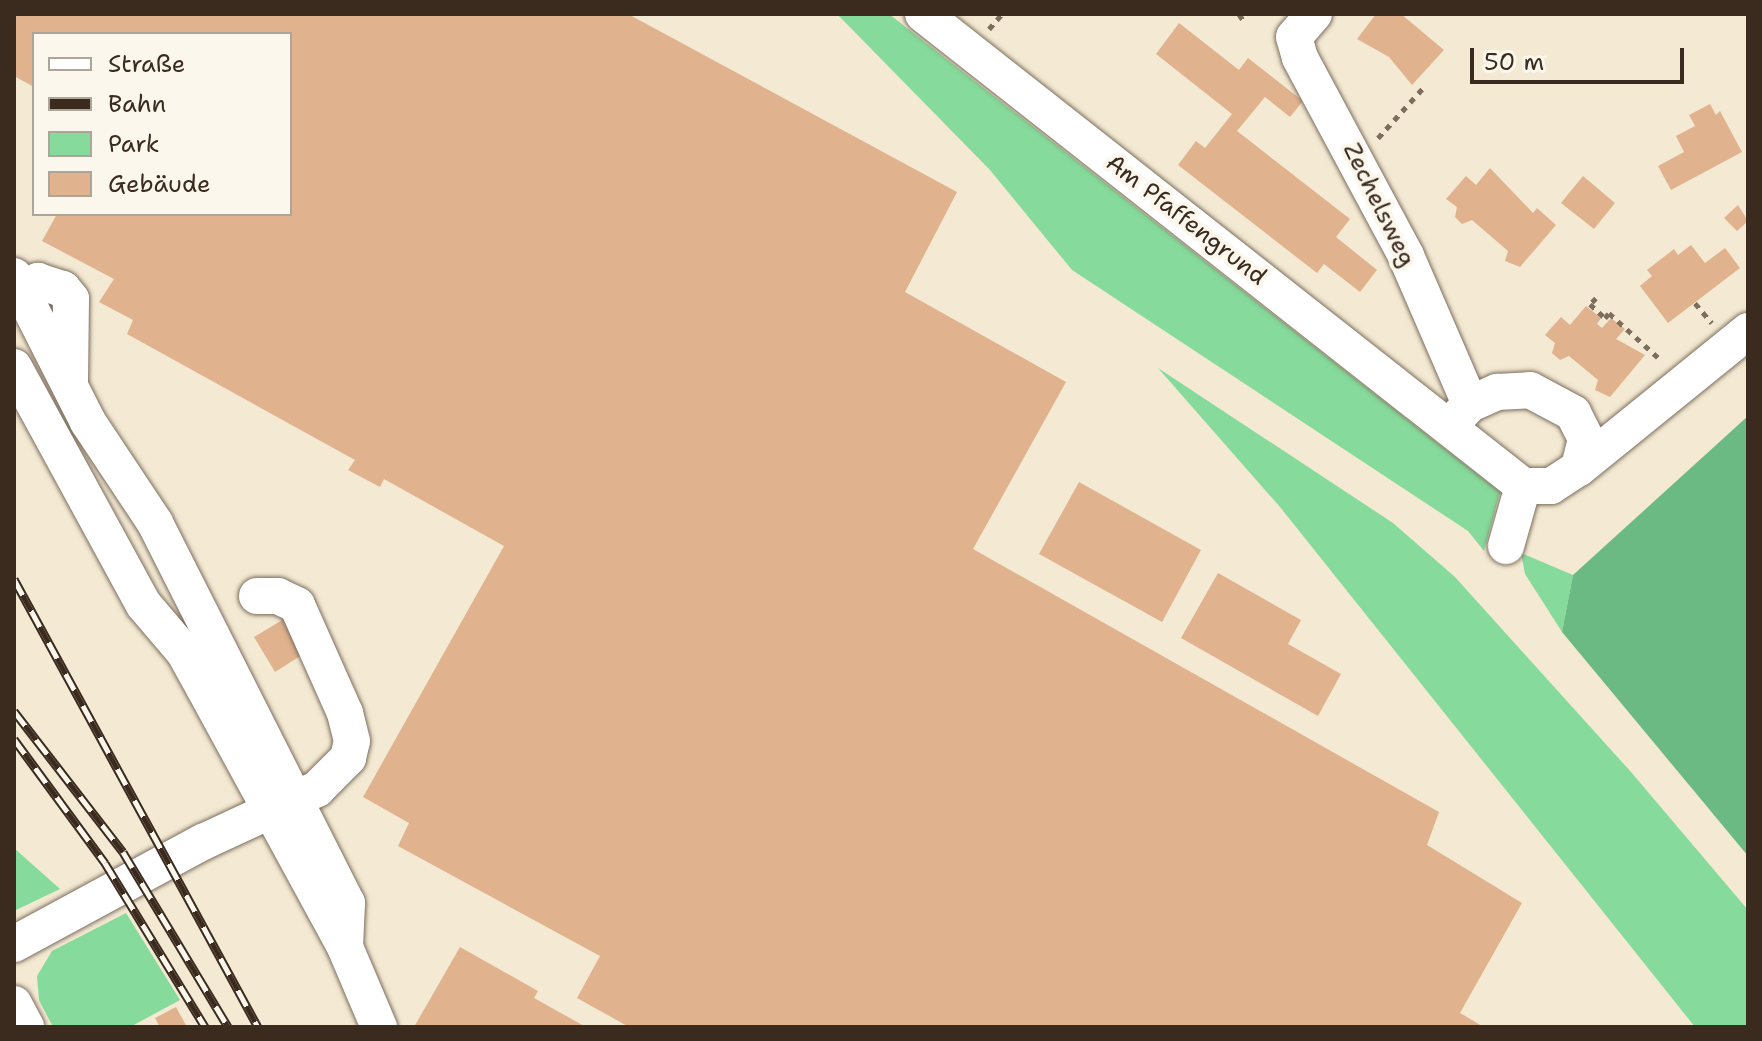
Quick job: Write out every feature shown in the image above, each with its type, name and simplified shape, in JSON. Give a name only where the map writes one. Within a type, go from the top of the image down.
[{"type":"street","name":"Am Pfaffengrund","points":[[923,14],[1459,416],[1523,486]]},
{"type":"street","name":"Zechelsweg","points":[[1314,14],[1294,37],[1300,58],[1357,159],[1459,416]]},
{"type":"street","points":[[16,288],[105,451],[155,523],[282,806]]},
{"type":"street","points":[[1506,546],[1523,486],[1551,486],[1579,468],[1748,331]]},
{"type":"street","points":[[14,367],[144,605],[184,652],[347,903],[345,947],[379,1027]]},
{"type":"street","points":[[1459,416],[1497,392],[1530,390],[1573,413],[1586,439],[1579,468]]},
{"type":"street","points":[[14,944],[203,842],[282,806],[335,775],[348,758],[352,741],[297,605],[278,596],[257,596]]},
{"type":"street","points":[[14,1004],[26,1027]]},
{"type":"path","points":[[994,23],[1002,14]]},
{"type":"path","points":[[1357,159],[1423,88]]},
{"type":"path","points":[[1596,298],[1590,304],[1605,318],[1609,313],[1666,366]]},
{"type":"green space","points":[[837,14],[889,14],[1500,492],[1484,551],[1468,531],[1072,270],[990,170]]},
{"type":"green space","points":[[1158,368],[1393,523],[1455,577],[1631,772],[1748,910],[1748,1027],[1695,1027],[1280,507]]},
{"type":"green space","points":[[1748,416],[1748,856],[1562,632],[1573,575]]},
{"type":"green space","points":[[1521,553],[1573,575],[1562,632],[1525,574]]},
{"type":"green space","points":[[14,848],[60,889],[14,911]]},
{"type":"green space","points":[[126,913],[180,1000],[130,1027],[53,1027],[39,1000],[37,976],[52,951]]},
{"type":"building","points":[[14,14],[628,14],[957,192],[905,292],[1066,382],[973,549],[1439,812],[1427,845],[1522,903],[1460,1013],[1484,1027],[629,1027],[577,998],[600,956],[398,846],[409,823],[363,797],[504,546],[384,479],[380,487],[348,470],[355,460],[127,334],[133,320],[99,302],[114,279],[42,241],[56,216],[292,216],[292,32],[32,32],[32,86],[14,76]]},
{"type":"building","points":[[1376,14],[1401,14],[1444,50],[1412,85],[1389,57],[1357,39]]},
{"type":"building","points":[[1179,23],[1239,70],[1248,58],[1303,101],[1290,117],[1265,97],[1237,131],[1350,219],[1336,237],[1377,270],[1360,292],[1324,264],[1317,273],[1178,165],[1196,141],[1205,148],[1232,114],[1156,54]]},
{"type":"building","points":[[1710,104],[1716,115],[1720,111],[1742,152],[1671,190],[1658,166],[1684,152],[1676,136],[1695,126],[1689,115]]},
{"type":"building","points":[[1490,168],[1533,213],[1537,208],[1556,225],[1520,267],[1505,261],[1508,251],[1472,220],[1462,224],[1455,217],[1457,207],[1446,199],[1466,176],[1476,185]]},
{"type":"building","points":[[1583,176],[1615,203],[1594,229],[1561,203]]},
{"type":"building","points":[[1738,205],[1748,221],[1737,231],[1724,218]]},
{"type":"building","points":[[1691,245],[1705,263],[1725,248],[1740,268],[1668,323],[1640,286],[1652,276],[1647,270],[1674,249],[1678,255]]},
{"type":"building","points":[[1586,306],[1601,318],[1597,324],[1602,328],[1611,318],[1625,329],[1616,339],[1645,355],[1610,397],[1595,390],[1598,380],[1569,356],[1560,360],[1552,353],[1555,343],[1545,335],[1561,317],[1570,325]]},
{"type":"building","points":[[1079,482],[1201,550],[1162,622],[1039,554]]},
{"type":"building","points":[[1218,573],[1301,620],[1288,644],[1341,674],[1318,716],[1181,638]]},
{"type":"building","points":[[284,619],[305,653],[275,672],[254,637]]},
{"type":"building","points":[[460,947],[538,991],[534,998],[586,1027],[414,1027]]},
{"type":"building","points":[[176,1007],[187,1027],[160,1027],[155,1018]]},
{"type":"railway","points":[[14,579],[258,1027]]},
{"type":"railway","points":[[14,711],[123,852],[228,1027]]},
{"type":"railway","points":[[14,739],[105,863],[205,1027]]}]
